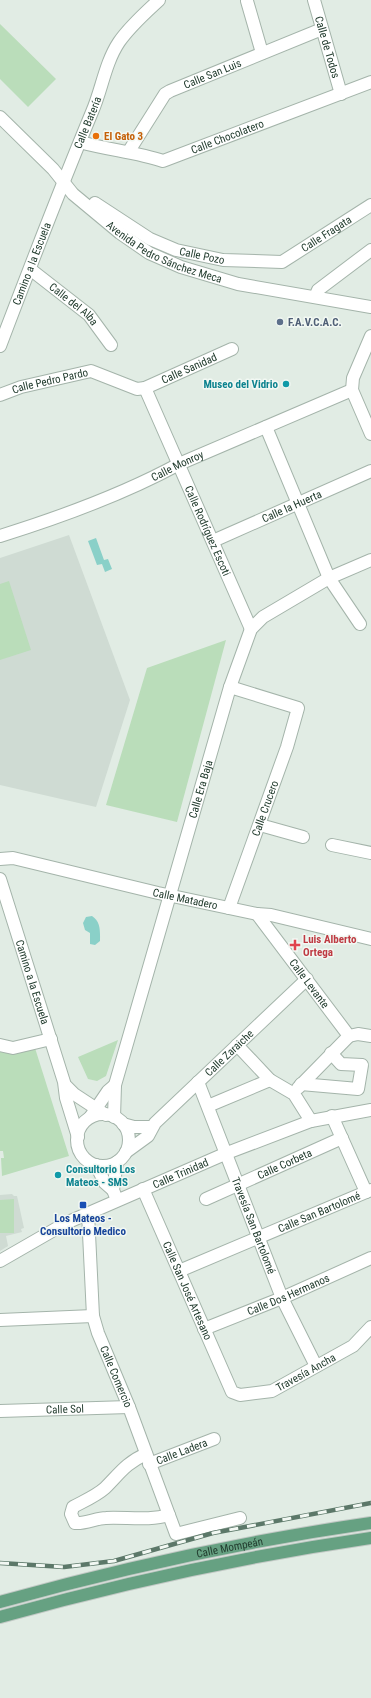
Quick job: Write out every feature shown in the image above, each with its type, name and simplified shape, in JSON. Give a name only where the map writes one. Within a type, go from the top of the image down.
[{"type":"main road","name":"Calle Mompeán","points":[[0,1602],[90,1578],[266,1540],[371,1524]]},
{"type":"main road","name":"Calle Mompeán","points":[[0,1617],[93,1592],[261,1556],[371,1538]]},
{"type":"street","name":"Calle Batería","points":[[63,182],[100,93],[109,61],[120,41],[142,15],[159,0]]},
{"type":"street","name":"Calle de Todos","points":[[314,0],[341,94]]},
{"type":"street","points":[[247,1],[262,53]]},
{"type":"street","name":"Calle San Luis","points":[[129,151],[165,94],[322,29]]},
{"type":"street","name":"Calle Chocolatero","points":[[80,142],[121,152],[129,151],[163,161],[371,82]]},
{"type":"street","name":"Avenida Pedro Sánchez Meca","points":[[0,118],[73,194],[135,244],[181,267],[238,284],[291,294],[315,296],[371,307]]},
{"type":"street","name":"Camino a la Escuela","points":[[0,346],[63,182]]},
{"type":"street","name":"Calle Pozo","points":[[91,209],[95,203],[150,239],[176,250],[223,260],[282,262]]},
{"type":"street","name":"Calle Fragata","points":[[282,262],[371,205]]},
{"type":"street","points":[[315,296],[318,290],[371,250]]},
{"type":"street","name":"Calle del Alba","points":[[30,269],[89,316],[111,346]]},
{"type":"street","points":[[371,336],[352,378],[352,390],[371,434]]},
{"type":"street","name":"Calle Sanidad","points":[[145,388],[232,349]]},
{"type":"street","name":"Calle Pedro Pardo","points":[[0,395],[20,387],[91,371],[137,389],[145,388]]},
{"type":"street","name":"Calle Rodríguez Escoti","points":[[145,388],[251,628]]},
{"type":"street","name":"Calle Monroy","points":[[0,536],[67,514],[153,478],[179,464],[352,390]]},
{"type":"street","points":[[266,427],[329,578],[360,624]]},
{"type":"street","name":"Calle la Huerta","points":[[213,541],[371,471]]},
{"type":"street","points":[[251,628],[263,617],[329,578],[371,560]]},
{"type":"street","name":"Calle Era Baja","points":[[114,1119],[115,1085],[230,688],[251,628]]},
{"type":"street","name":"Calle Crucero","points":[[229,908],[287,747],[298,708],[230,688]]},
{"type":"street","points":[[260,825],[303,837]]},
{"type":"street","points":[[332,845],[371,853]]},
{"type":"street","name":"Calle Matadero","points":[[0,859],[13,858],[229,908],[257,914],[271,915],[371,939]]},
{"type":"street","name":"Camino a la Escuela","points":[[0,879],[65,1085],[66,1098],[78,1137]]},
{"type":"street","name":"Calle Levante","points":[[257,914],[349,1036]]},
{"type":"street","name":"Calle Zaraiche","points":[[126,1152],[148,1136],[152,1127],[307,979]]},
{"type":"street","points":[[294,1094],[301,1084],[349,1036],[370,1033]]},
{"type":"street","points":[[0,1046],[13,1048],[51,1039]]},
{"type":"street","points":[[238,1045],[270,1080],[294,1094],[311,1120]]},
{"type":"street","points":[[301,1084],[358,1089],[362,1066],[341,1064],[331,1053]]},
{"type":"street","points":[[208,1106],[270,1080]]},
{"type":"street","name":"Travesía San Bartolomé","points":[[198,1082],[227,1153],[282,1298],[316,1366]]},
{"type":"street","points":[[65,1085],[93,1114],[114,1119],[134,1127],[152,1127]]},
{"type":"street","name":"Calle Era Baja","points":[[93,1114],[108,1091],[115,1085]]},
{"type":"street","name":"Calle Trinidad","points":[[0,1261],[66,1222],[88,1213],[115,1195],[143,1189],[227,1153],[311,1120],[371,1110]]},
{"type":"street","points":[[93,1114],[84,1123],[78,1137],[79,1149],[86,1159],[96,1165],[104,1166],[118,1162]]},
{"type":"street","points":[[332,1116],[368,1191]]},
{"type":"street","points":[[114,1119],[128,1133],[129,1143],[126,1152],[118,1162],[115,1195]]},
{"type":"street","name":"Calle Corbeta","points":[[206,1199],[238,1183],[342,1138]]},
{"type":"street","points":[[96,1165],[105,1183],[115,1195]]},
{"type":"street","name":"Calle San José Artesano","points":[[143,1189],[232,1392]]},
{"type":"street","name":"Calle San Bartolomé","points":[[179,1271],[258,1236],[368,1191]]},
{"type":"street","name":"Calle Comercio","points":[[88,1213],[93,1316],[98,1333],[129,1407],[176,1534],[240,1518]]},
{"type":"street","name":"Calle Dos Hermanos","points":[[204,1329],[282,1298],[371,1258]]},
{"type":"street","points":[[0,1320],[93,1316]]},
{"type":"street","name":"Travesía Ancha","points":[[232,1392],[240,1395],[272,1391],[353,1346],[371,1327]]},
{"type":"street","name":"Calle Sol","points":[[0,1411],[129,1407]]},
{"type":"street","name":"Calle Ladera","points":[[169,1515],[159,1518],[104,1518],[75,1523],[71,1514],[73,1507],[94,1497],[105,1488],[131,1461],[148,1459],[214,1439]]},
{"type":"street","points":[[0,1595],[12,1599]]},
{"type":"shaded area","points":[[69,535],[130,700],[96,807],[0,785],[0,558]]},
{"type":"shaded area","points":[[12,1194],[17,1196],[24,1228],[21,1229],[22,1232],[6,1236],[8,1246],[0,1251],[0,1195]]},
{"type":"green space","points":[[0,24],[56,79],[28,107],[0,79]]},
{"type":"green space","points":[[9,581],[31,650],[0,660],[0,584]]},
{"type":"green space","points":[[226,640],[177,822],[106,805],[147,668]]},
{"type":"green space","points":[[118,1040],[106,1076],[97,1081],[88,1079],[78,1057]]},
{"type":"green space","points":[[35,1048],[69,1156],[2,1176],[1,1158],[4,1158],[3,1151],[0,1151],[0,1052],[10,1053]]},
{"type":"green space","points":[[14,1199],[14,1233],[0,1233],[0,1200]]},
{"type":"water","points":[[96,538],[104,560],[108,559],[112,569],[105,572],[102,564],[97,565],[88,541]]},
{"type":"water","points":[[92,916],[97,921],[100,930],[100,941],[95,945],[90,944],[90,933],[85,930],[83,923],[86,917]]},
{"type":"railway","points":[[0,1563],[64,1567],[114,1561],[213,1533],[371,1503]]},
{"type":"place","name":"El Gato 3","points":[[96,136]]},
{"type":"place","name":"F.A.V.C.A.C.","points":[[280,322]]},
{"type":"place","name":"Museo del Vidrio","points":[[286,384]]},
{"type":"place","name":"Luis Alberto Ortega","points":[[295,945]]},
{"type":"place","name":"Consultorio Los Mateos - SMS","points":[[58,1175]]},
{"type":"place","name":"Los Mateos - Consultorio Medico","points":[[83,1205]]}]
